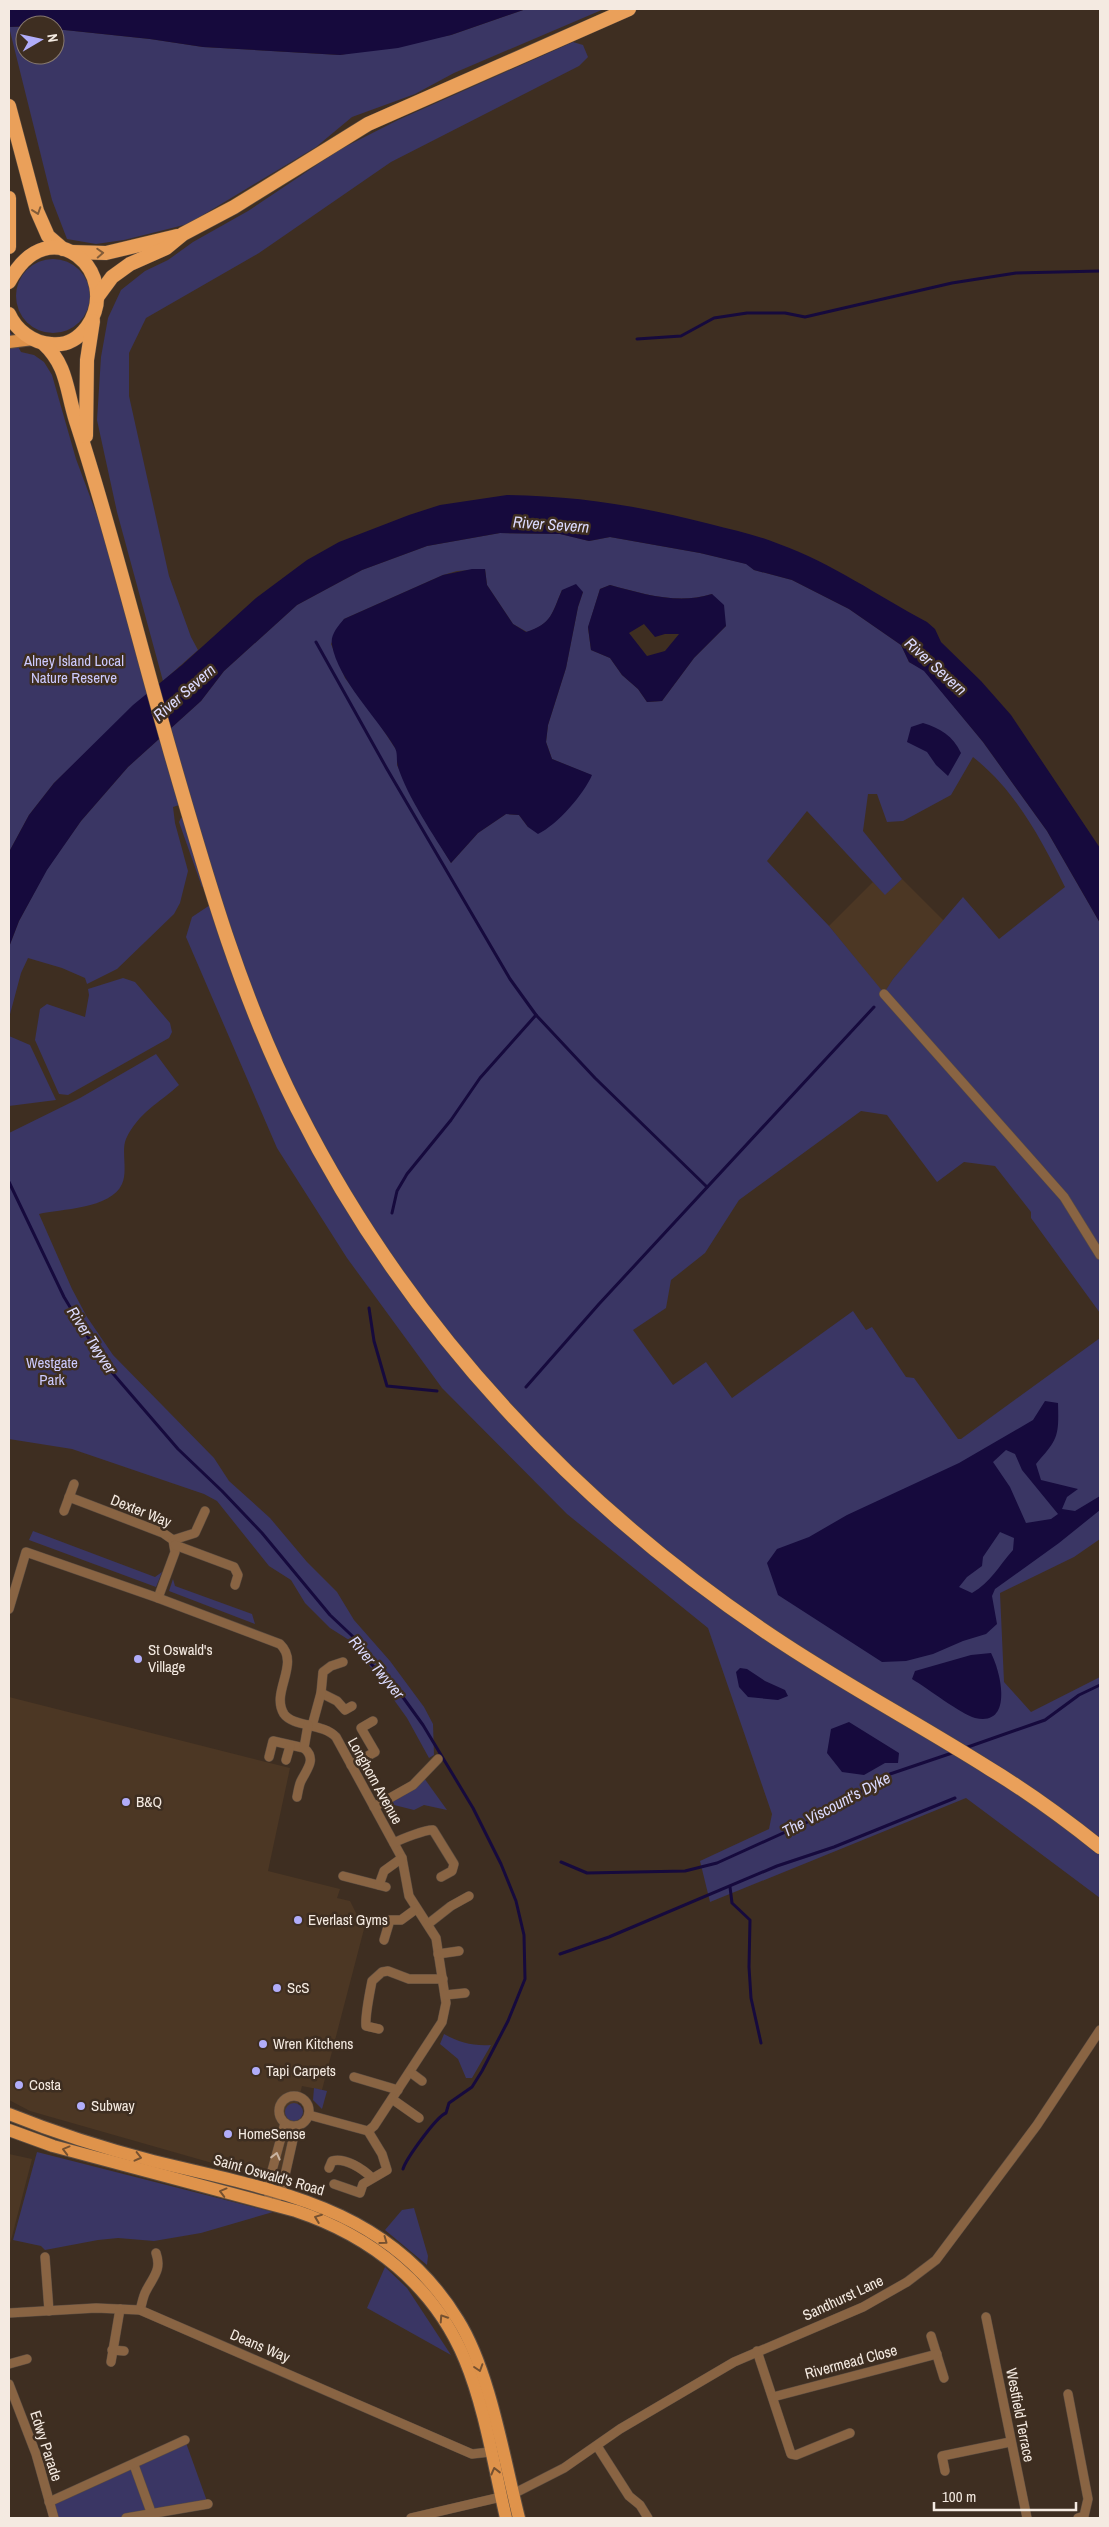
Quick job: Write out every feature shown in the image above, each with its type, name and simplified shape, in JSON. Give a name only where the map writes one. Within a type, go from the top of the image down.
[{"type":"highway","points":[[98,296],[118,272],[130,264],[166,248],[183,234],[234,207],[368,124],[629,9]]},
{"type":"highway","points":[[9,106],[37,211],[48,236],[90,269],[96,281],[98,296],[93,319],[85,394],[86,449]]},
{"type":"highway","points":[[9,198],[9,247]]},
{"type":"highway","points":[[9,282],[24,260],[33,252],[50,247],[67,251],[106,253],[183,234]]},
{"type":"highway","points":[[9,314],[23,333],[54,353],[62,367],[74,414],[110,528],[170,752],[223,930],[240,980],[297,1110],[359,1220],[443,1338],[511,1415],[555,1461],[611,1511],[705,1589],[783,1643],[992,1770],[1100,1847]]},
{"type":"highway","points":[[38,341],[57,344],[76,339],[93,319]]},
{"type":"main road","points":[[9,342],[38,341]]},
{"type":"main road","name":"Saint Oswald's Road","points":[[9,2114],[89,2144],[267,2189],[330,2210],[380,2237],[405,2257],[440,2294],[459,2320],[475,2354],[487,2393],[507,2495],[506,2518]]},
{"type":"main road","name":"Saint Oswald's Road","points":[[9,2130],[53,2146],[321,2219],[349,2232],[374,2247],[414,2282],[443,2319],[465,2360],[477,2395],[490,2452],[507,2495],[519,2518]]},
{"type":"street","points":[[884,994],[1064,1197],[1100,1255]]},
{"type":"street","points":[[64,1511],[74,1484]]},
{"type":"street","name":"Dexter Way","points":[[69,1497],[163,1532],[174,1542],[175,1552],[158,1598]]},
{"type":"street","points":[[174,1542],[195,1533],[205,1511]]},
{"type":"street","points":[[174,1542],[234,1567],[238,1575],[235,1585]]},
{"type":"street","name":"Longhorn Avenue","points":[[9,1609],[26,1552],[158,1598],[280,1644],[286,1649],[288,1661],[280,1703],[283,1712],[288,1718],[331,1732],[351,1765],[402,1858],[409,1896],[436,1938],[443,1979],[446,2003],[442,2022],[374,2126],[368,2131]]},
{"type":"street","points":[[304,1748],[321,1693],[323,1672],[331,1666],[343,1662]]},
{"type":"street","points":[[321,1693],[337,1701],[344,1710],[352,1706]]},
{"type":"street","points":[[351,1765],[375,1752],[361,1728],[373,1721]]},
{"type":"street","points":[[269,1757],[273,1741],[304,1748],[309,1752],[311,1759],[308,1772],[301,1781],[297,1797]]},
{"type":"street","points":[[286,1760],[290,1746]]},
{"type":"street","points":[[374,1807],[413,1785],[426,1774],[438,1759]]},
{"type":"street","points":[[394,1843],[408,1835],[416,1836],[430,1829],[433,1830],[454,1864],[452,1871],[441,1877]]},
{"type":"street","points":[[343,1876],[382,1886],[384,1872],[402,1858]]},
{"type":"street","points":[[428,1924],[451,1906],[469,1896]]},
{"type":"street","points":[[384,1940],[390,1920],[401,1920],[416,1909]]},
{"type":"street","points":[[438,1954],[459,1951]]},
{"type":"street","points":[[379,2029],[366,2026],[365,2019],[372,1981],[382,1972],[388,1971],[409,1979],[443,1979]]},
{"type":"street","points":[[445,1995],[464,1993]]},
{"type":"street","name":"Sandhurst Lane","points":[[411,2518],[507,2495],[564,2468],[620,2429],[734,2362],[863,2307],[907,2282],[936,2260],[1037,2125],[1100,2030]]},
{"type":"street","points":[[410,2072],[422,2081]]},
{"type":"street","points":[[354,2077],[398,2090]]},
{"type":"street","points":[[289,2097],[298,2097],[306,2102],[309,2115],[304,2122],[296,2126],[285,2123],[280,2115],[280,2106],[289,2097]]},
{"type":"street","points":[[392,2099],[419,2118]]},
{"type":"street","points":[[309,2115],[368,2131],[382,2154],[387,2170],[363,2184],[360,2193],[334,2184]]},
{"type":"street","points":[[271,2204],[267,2189],[285,2123]]},
{"type":"street","points":[[271,2204],[281,2193],[296,2126]]},
{"type":"street","points":[[329,2168],[332,2161],[336,2160],[361,2167],[372,2178]]},
{"type":"street","points":[[140,2310],[144,2293],[157,2275],[159,2266],[156,2253]]},
{"type":"street","points":[[45,2257],[48,2311]]},
{"type":"street","name":"Deans Way","points":[[9,2313],[96,2308],[140,2310],[472,2454],[490,2452]]},
{"type":"street","points":[[111,2362],[120,2309]]},
{"type":"street","name":"Westfield Terrace","points":[[986,2317],[1027,2518]]},
{"type":"street","points":[[931,2336],[944,2378]]},
{"type":"street","points":[[112,2350],[124,2351]]},
{"type":"street","points":[[757,2351],[791,2454],[796,2455],[850,2433]]},
{"type":"street","name":"Rivermead Close","points":[[773,2397],[937,2354]]},
{"type":"street","points":[[9,2364],[27,2359]]},
{"type":"street","name":"Edwy Parade","points":[[9,2384],[36,2454],[54,2518]]},
{"type":"street","points":[[1068,2394],[1088,2499],[1083,2518]]},
{"type":"street","points":[[49,2502],[186,2440]]},
{"type":"street","points":[[945,2472],[942,2456],[1010,2442]]},
{"type":"street","points":[[597,2446],[629,2496],[650,2516]]},
{"type":"street","points":[[134,2465],[151,2512]]},
{"type":"street","points":[[126,2518],[151,2512],[208,2504]]},
{"type":"shaded area","points":[[902,879],[944,921],[893,979],[884,994],[829,926],[873,882],[885,894]]},
{"type":"shaded area","points":[[9,1697],[290,1768],[268,1871],[340,1889],[337,1898],[350,1901],[364,1929],[322,2090],[302,2086],[279,2182],[30,2111],[9,2100]]},
{"type":"shaded area","points":[[9,2154],[32,2159],[9,2248]]},
{"type":"green space","points":[[526,9],[604,9],[454,73],[415,94],[352,117],[316,147],[188,224],[124,240],[96,244],[67,239],[52,200],[18,65],[65,65],[65,30],[203,47],[340,55],[451,35]]},
{"type":"green space","points":[[9,27],[15,27],[15,51]]},
{"type":"green space","points":[[573,42],[583,45],[588,57],[579,66],[391,162],[259,253],[146,318],[129,353],[129,396],[169,576],[191,637],[198,650],[163,681],[117,512],[97,420],[101,357],[108,318],[121,290],[145,271],[168,260],[193,242],[248,211],[339,150],[398,120]]},
{"type":"green space","points":[[46,259],[60,259],[74,265],[84,275],[90,289],[88,310],[74,327],[60,333],[46,333],[32,327],[22,317],[16,303],[16,289],[22,275],[32,265]]},
{"type":"green space","name":"Alney Island Local Nature Reserve","points":[[9,330],[21,352],[34,355],[44,362],[52,375],[76,459],[101,526],[148,693],[54,783],[29,815],[9,852]]},
{"type":"green space","points":[[500,533],[560,534],[589,541],[610,537],[700,553],[747,564],[754,570],[792,580],[849,609],[901,645],[909,662],[924,670],[983,742],[1047,831],[1100,923],[1100,1313],[1031,1218],[1031,1212],[995,1166],[964,1162],[937,1182],[887,1115],[861,1111],[739,1200],[705,1253],[671,1280],[666,1308],[633,1330],[673,1385],[706,1362],[732,1398],[853,1311],[866,1330],[872,1327],[906,1377],[914,1378],[958,1439],[961,1439],[1100,1338],[1100,1539],[1074,1557],[1000,1593],[1004,1682],[1031,1712],[1100,1677],[1100,1898],[966,1798],[710,1902],[700,1861],[769,1829],[772,1814],[708,1628],[567,1514],[442,1388],[347,1258],[277,1148],[186,937],[192,917],[213,903],[208,885],[202,887],[179,822],[181,818],[189,815],[185,803],[173,807],[175,823],[188,871],[180,903],[174,914],[117,969],[87,984],[85,978],[62,968],[28,958],[21,973],[9,1018],[9,947],[19,921],[47,869],[81,821],[128,767],[201,701],[224,671],[297,605],[362,570],[427,546]],"holes":[[[485,569],[487,585],[513,624],[527,632],[542,625],[550,617],[562,590],[583,592],[578,607],[566,668],[548,725],[546,742],[552,759],[591,775],[528,827],[519,815],[506,814],[478,833],[451,863],[422,815],[397,765],[397,751],[374,716],[345,678],[331,644],[344,619],[443,575],[457,571]],[[610,585],[661,597],[686,598],[712,594],[726,626],[694,658],[662,701],[647,702],[638,689],[622,675],[610,658],[591,650],[588,628],[600,589]],[[973,757],[988,770],[1015,800],[1047,851],[1065,887],[999,939],[963,897],[893,979],[884,993],[829,926],[767,861],[807,811],[885,895],[902,879],[863,831],[868,794],[877,794],[887,822],[903,821],[951,795]]]},
{"type":"green space","points":[[123,978],[135,982],[170,1023],[172,1032],[169,1038],[68,1095],[59,1094],[35,1040],[40,1009],[47,1004],[85,1017],[89,995],[88,989]]},
{"type":"green space","points":[[9,1036],[30,1045],[56,1100],[9,1106]]},
{"type":"green space","name":"Westgate Park","points":[[156,1054],[179,1085],[143,1115],[131,1130],[126,1139],[124,1149],[124,1179],[122,1184],[107,1199],[96,1203],[39,1214],[72,1289],[87,1317],[113,1355],[214,1458],[229,1481],[270,1518],[307,1562],[337,1592],[354,1620],[390,1661],[424,1707],[433,1724],[434,1755],[429,1758],[407,1718],[361,1654],[349,1640],[330,1628],[305,1603],[291,1580],[269,1566],[217,1501],[204,1494],[72,1449],[9,1439],[9,1133],[80,1098]]},
{"type":"green space","points":[[33,1531],[155,1577],[162,1572],[156,1587],[29,1540]]},
{"type":"green space","points":[[173,1579],[175,1586],[252,1614],[255,1624],[169,1591]]},
{"type":"green space","points":[[424,1778],[447,1810],[424,1805],[414,1810],[394,1805],[392,1800]]},
{"type":"green space","points":[[444,2034],[467,2043],[491,2045],[472,2078],[466,2078],[458,2059],[440,2044]]},
{"type":"green space","points":[[314,2088],[327,2091],[322,2109],[313,2100]]},
{"type":"green space","points":[[294,2103],[300,2106],[303,2112],[300,2118],[294,2121],[288,2118],[285,2112],[288,2106]]},
{"type":"green space","points":[[37,2152],[273,2212],[201,2233],[154,2241],[118,2238],[45,2250],[41,2246],[13,2240]]},
{"type":"green space","points":[[414,2208],[428,2256],[427,2265],[385,2230],[402,2210]]},
{"type":"green space","points":[[385,2267],[407,2288],[451,2355],[367,2308]]},
{"type":"green space","points":[[185,2440],[208,2504],[126,2518],[54,2518],[49,2503]]},
{"type":"water","points":[[9,9],[526,9],[451,35],[398,48],[340,55],[203,47],[65,30],[65,15],[15,15],[15,27],[9,27]]},
{"type":"water","name":"River Severn","points":[[507,495],[559,497],[634,507],[754,535],[818,561],[927,622],[935,629],[941,642],[981,681],[1011,715],[1100,848],[1100,923],[1047,831],[983,742],[924,671],[909,662],[901,645],[849,609],[792,580],[754,570],[746,564],[700,553],[610,537],[589,541],[560,534],[500,533],[427,546],[362,570],[297,605],[224,671],[201,701],[128,767],[81,821],[47,870],[19,921],[9,947],[9,852],[29,815],[54,783],[133,705],[182,665],[256,598],[307,560],[339,542],[440,505]]},
{"type":"water","points":[[472,569],[485,569],[487,585],[513,624],[526,632],[535,629],[550,617],[562,590],[576,584],[583,592],[578,607],[566,668],[548,725],[546,742],[552,759],[592,775],[583,791],[569,808],[545,830],[538,834],[528,827],[519,815],[506,814],[478,833],[451,863],[422,816],[402,778],[395,748],[342,672],[332,645],[332,638],[344,619],[443,575]]},
{"type":"water","points":[[610,585],[648,595],[674,598],[699,597],[712,594],[724,605],[726,626],[694,658],[662,701],[647,702],[638,689],[622,675],[610,658],[591,650],[588,627],[600,589]],"holes":[[[644,624],[655,637],[665,634],[679,634],[665,651],[647,656],[629,633]]]},
{"type":"water","points":[[923,723],[935,727],[950,737],[961,753],[948,776],[936,765],[927,752],[907,742],[911,727]]},
{"type":"water","points":[[1045,1401],[1058,1403],[1056,1437],[1049,1449],[1036,1464],[1041,1480],[1078,1489],[1067,1497],[1062,1509],[1075,1511],[1100,1496],[1100,1510],[1059,1543],[995,1589],[992,1596],[997,1624],[986,1634],[963,1641],[933,1654],[906,1661],[882,1662],[778,1595],[767,1563],[777,1549],[809,1537],[847,1515],[959,1463],[1033,1420]],"holes":[[[1006,1450],[1015,1454],[1022,1470],[1058,1514],[1051,1519],[1026,1523],[1010,1487],[993,1462]],[[1000,1532],[1014,1538],[1013,1550],[979,1589],[972,1593],[959,1587],[967,1577],[982,1566],[983,1557]]]},
{"type":"water","points":[[991,1653],[1001,1684],[1001,1696],[1000,1706],[995,1714],[987,1719],[969,1716],[912,1679],[915,1671],[971,1655]]},
{"type":"water","points":[[740,1668],[747,1669],[765,1681],[785,1690],[788,1696],[778,1700],[748,1697],[739,1687],[736,1672]]},
{"type":"water","points":[[849,1722],[899,1753],[898,1763],[885,1763],[864,1775],[842,1772],[827,1753],[831,1729]]},
{"type":"waterway","points":[[637,339],[681,336],[714,318],[747,313],[785,313],[805,317],[952,283],[1016,273],[1100,271]]},
{"type":"waterway","points":[[316,642],[387,769],[510,979],[536,1015],[480,1078],[451,1120],[407,1174],[397,1191],[392,1213]]},
{"type":"waterway","points":[[526,1387],[599,1304],[874,1007]]},
{"type":"waterway","points":[[536,1015],[595,1078],[707,1187]]},
{"type":"waterway","name":"River Twyver","points":[[9,1182],[64,1297],[103,1362],[178,1449],[262,1533],[330,1615],[364,1647],[369,1662],[397,1689],[423,1725],[473,1808],[501,1864],[516,1901],[524,1935],[525,1979],[508,2021],[472,2087],[449,2103],[446,2113],[435,2122],[403,2169]]},
{"type":"waterway","points":[[369,1308],[374,1341],[387,1386],[437,1391]]},
{"type":"waterway","name":"The Viscount's Dyke","points":[[965,1748],[1045,1720],[1079,1695],[1100,1685]]},
{"type":"waterway","name":"The Viscount's Dyke","points":[[561,1862],[587,1873],[685,1871],[717,1863],[812,1820],[890,1774],[955,1752]]},
{"type":"waterway","points":[[560,1954],[609,1937],[777,1866],[834,1847],[955,1798]]},
{"type":"waterway","points":[[730,1887],[732,1903],[750,1920],[749,1967],[751,1998],[761,2043]]},
{"type":"place","name":"St Oswald's Village","points":[[138,1659]]},
{"type":"place","name":"B&Q","points":[[126,1802]]},
{"type":"place","name":"Everlast Gyms","points":[[298,1920]]},
{"type":"place","name":"ScS","points":[[277,1988]]},
{"type":"place","name":"Wren Kitchens","points":[[263,2044]]},
{"type":"place","name":"Tapi Carpets","points":[[256,2071]]},
{"type":"place","name":"Costa","points":[[19,2085]]},
{"type":"place","name":"Subway","points":[[81,2106]]},
{"type":"place","name":"HomeSense","points":[[228,2134]]}]
